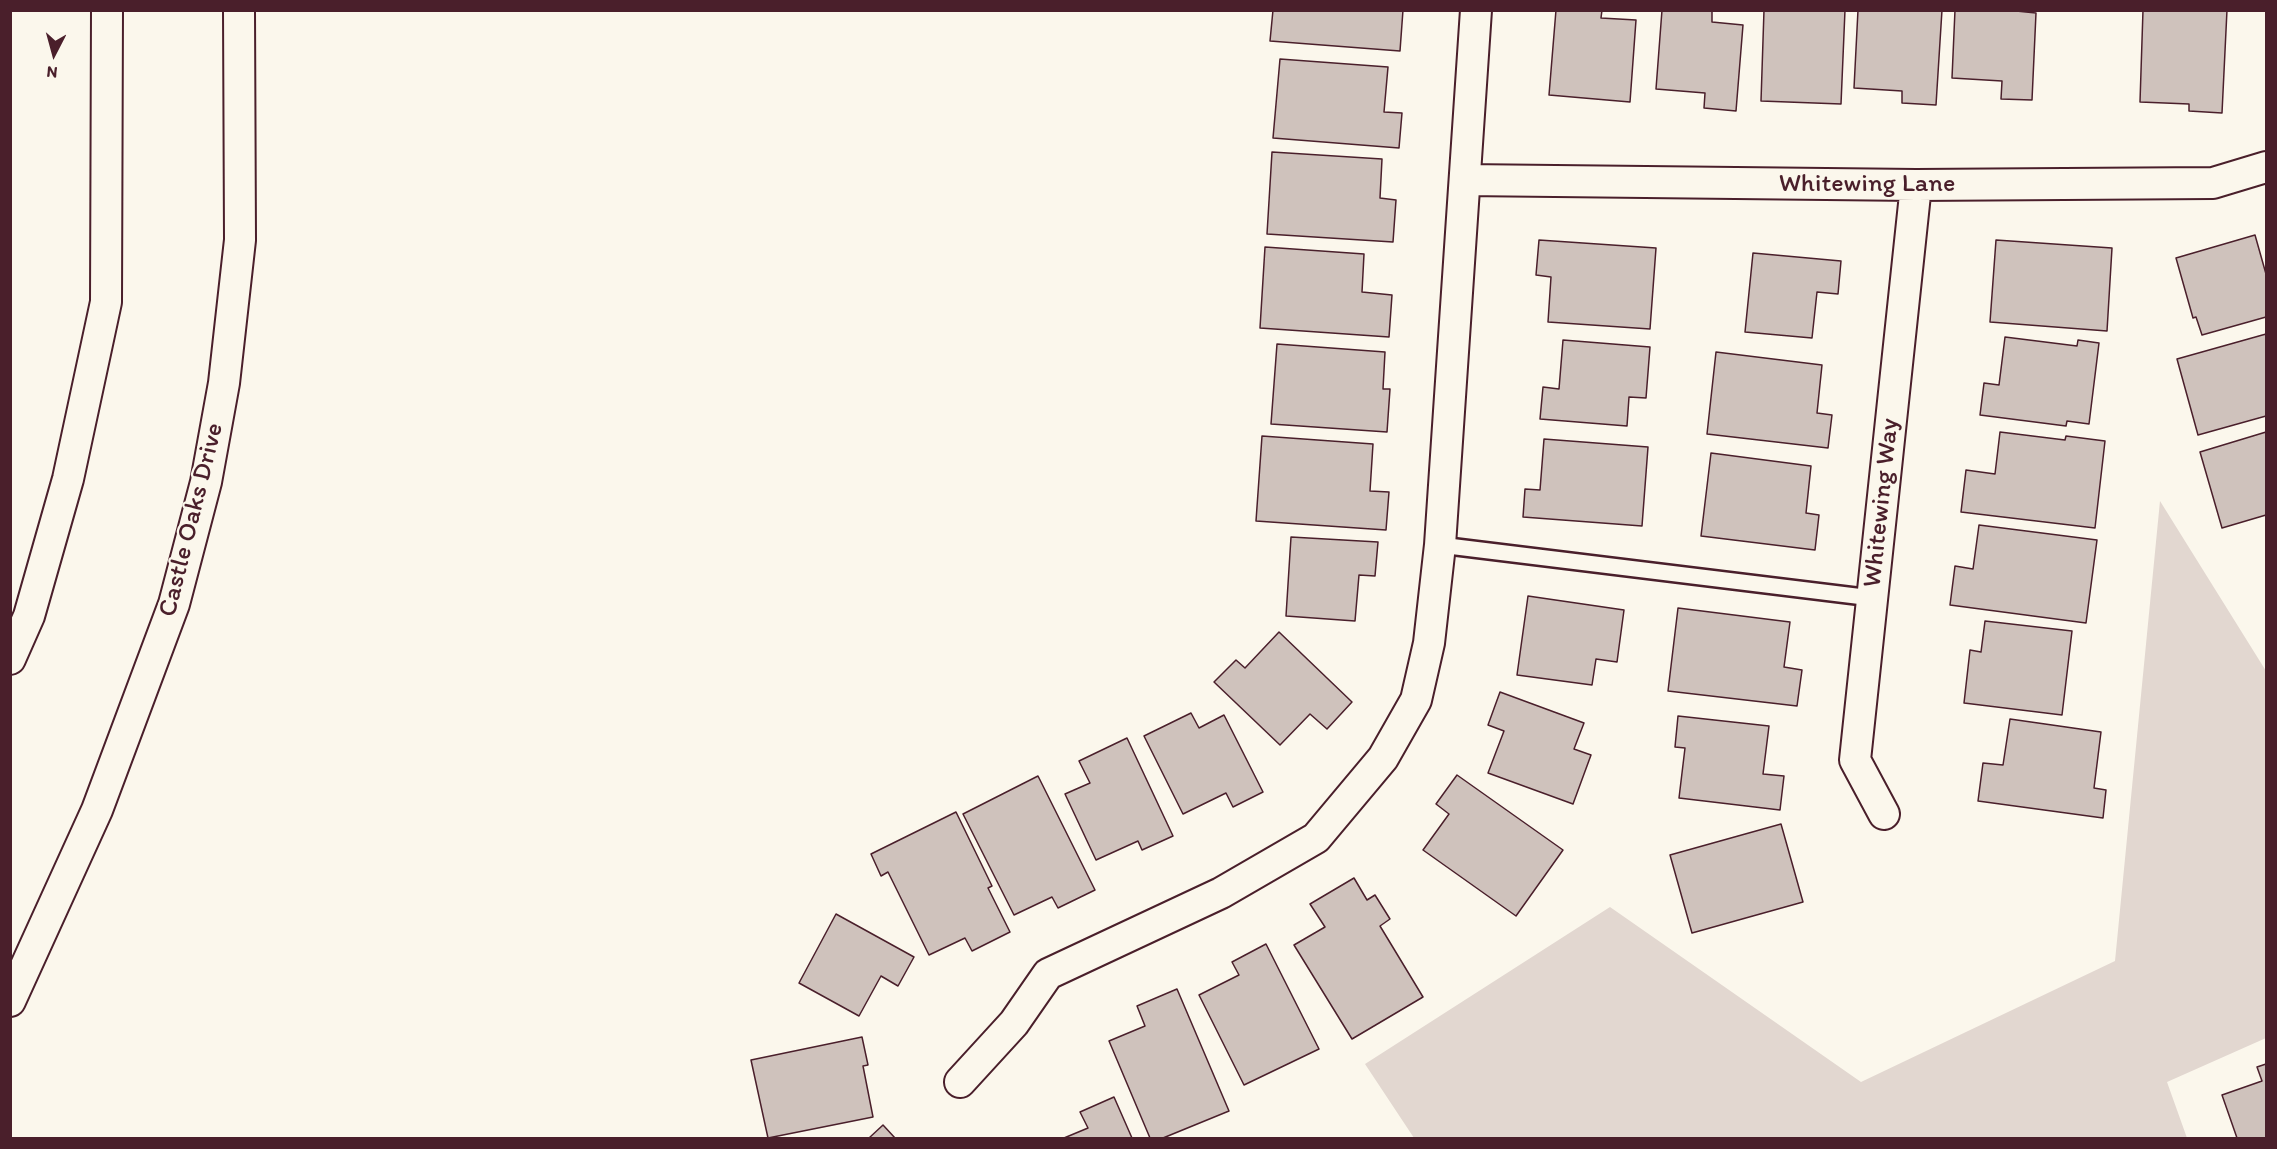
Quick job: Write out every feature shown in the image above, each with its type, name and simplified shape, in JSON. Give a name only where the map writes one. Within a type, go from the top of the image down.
[{"type":"street","points":[[10,659],[29,616],[68,479],[106,302],[107,10]]},
{"type":"street","name":"Castle Oaks Drive","points":[[10,1001],[97,810],[174,604],[206,482],[224,383],[240,240],[239,10]]},
{"type":"street","points":[[960,1082],[1014,1023],[1048,974],[1221,893],[1316,838],[1383,758],[1416,700],[1429,643],[1440,545],[1476,10]]},
{"type":"street","name":"Whitewing Lane","points":[[1466,180],[1916,184],[2213,183],[2266,166]]},
{"type":"street","name":"Whitewing Way","points":[[1884,814],[1855,760],[1916,184]]},
{"type":"lane","points":[[1440,545],[1872,598]]},
{"type":"shaded area","points":[[2160,501],[2266,671],[2266,1038],[2167,1082],[2187,1138],[1414,1138],[1365,1064],[1610,907],[1861,1082],[2115,961]]},
{"type":"building","points":[[1273,10],[1403,10],[1400,51],[1270,41]]},
{"type":"building","points":[[1556,10],[1602,10],[1601,18],[1636,20],[1630,102],[1549,95]]},
{"type":"building","points":[[1662,10],[1712,10],[1712,22],[1743,25],[1736,111],[1704,108],[1705,93],[1656,89]]},
{"type":"building","points":[[1764,10],[1845,10],[1841,104],[1761,101]]},
{"type":"building","points":[[1858,10],[1942,10],[1936,105],[1902,103],[1902,91],[1854,88]]},
{"type":"building","points":[[1955,10],[2006,10],[2036,13],[2032,100],[2001,99],[2002,81],[1952,78]]},
{"type":"building","points":[[2143,10],[2227,10],[2222,113],[2189,111],[2189,104],[2140,102]]},
{"type":"building","points":[[1280,59],[1388,67],[1384,112],[1402,113],[1399,148],[1273,138]]},
{"type":"building","points":[[1272,152],[1382,159],[1380,198],[1396,200],[1393,242],[1267,234]]},
{"type":"building","points":[[2255,235],[2266,274],[2266,317],[2202,335],[2196,317],[2193,318],[2176,258]]},
{"type":"building","points":[[1539,240],[1656,248],[1650,329],[1548,322],[1551,277],[1536,275]]},
{"type":"building","points":[[1996,240],[2112,248],[2107,331],[1990,322]]},
{"type":"building","points":[[1265,247],[1364,254],[1362,292],[1392,295],[1389,337],[1260,328]]},
{"type":"building","points":[[1753,253],[1841,261],[1838,294],[1817,292],[1812,338],[1745,332]]},
{"type":"building","points":[[2266,334],[2266,416],[2198,435],[2177,359]]},
{"type":"building","points":[[2005,337],[2077,346],[2078,340],[2099,343],[2089,424],[2067,421],[2066,426],[1980,415],[1984,383],[1999,385]]},
{"type":"building","points":[[1563,340],[1650,347],[1646,398],[1629,397],[1627,426],[1540,419],[1543,387],[1559,389]]},
{"type":"building","points":[[1277,344],[1385,352],[1383,389],[1390,389],[1387,432],[1271,424]]},
{"type":"building","points":[[1716,352],[1822,365],[1817,413],[1832,415],[1828,448],[1707,434]]},
{"type":"building","points":[[2000,432],[2065,440],[2066,436],[2105,441],[2095,528],[1961,512],[1966,470],[1995,474]]},
{"type":"building","points":[[2266,432],[2266,515],[2222,528],[2200,452]]},
{"type":"building","points":[[1262,436],[1373,444],[1370,491],[1389,492],[1386,530],[1256,521]]},
{"type":"building","points":[[1544,439],[1648,447],[1642,526],[1523,517],[1525,489],[1540,490]]},
{"type":"building","points":[[1711,453],[1811,466],[1806,513],[1819,515],[1815,550],[1701,536]]},
{"type":"building","points":[[1979,525],[2097,540],[2086,623],[1950,605],[1955,566],[1973,569]]},
{"type":"building","points":[[1291,537],[1378,542],[1375,576],[1359,575],[1355,621],[1286,616]]},
{"type":"building","points":[[1528,596],[1624,610],[1617,662],[1596,659],[1592,685],[1517,675]]},
{"type":"building","points":[[1678,608],[1790,622],[1784,667],[1802,670],[1797,706],[1668,691]]},
{"type":"building","points":[[1985,621],[2072,631],[2062,715],[1964,703],[1970,650],[1981,652]]},
{"type":"building","points":[[1279,632],[1352,702],[1327,729],[1310,714],[1280,745],[1214,682],[1236,660],[1245,668]]},
{"type":"building","points":[[1500,692],[1584,723],[1574,749],[1591,755],[1573,804],[1488,773],[1504,731],[1488,725]]},
{"type":"building","points":[[1191,713],[1199,728],[1224,715],[1263,792],[1233,807],[1226,793],[1183,814],[1144,736]]},
{"type":"building","points":[[1678,716],[1769,726],[1763,774],[1784,776],[1780,810],[1679,798],[1685,748],[1675,747]]},
{"type":"building","points":[[2010,719],[2101,732],[2094,788],[2106,790],[2103,818],[1978,801],[1983,763],[2003,765]]},
{"type":"building","points":[[1127,738],[1173,836],[1142,850],[1138,841],[1096,860],[1065,794],[1090,783],[1079,761]]},
{"type":"building","points":[[1457,775],[1563,850],[1516,916],[1423,850],[1449,814],[1436,804]]},
{"type":"building","points":[[1038,776],[1095,890],[1058,908],[1052,897],[1014,915],[963,814]]},
{"type":"building","points":[[956,812],[992,886],[988,888],[1010,932],[972,951],[965,938],[929,955],[888,872],[881,876],[871,854]]},
{"type":"building","points":[[1781,824],[1803,902],[1692,933],[1670,855]]},
{"type":"building","points":[[1354,878],[1367,900],[1375,895],[1390,919],[1380,926],[1423,997],[1352,1039],[1294,945],[1325,927],[1310,904]]},
{"type":"building","points":[[836,914],[914,957],[898,986],[881,976],[859,1016],[799,983]]},
{"type":"building","points":[[1266,944],[1319,1049],[1244,1085],[1199,995],[1239,975],[1232,962]]},
{"type":"building","points":[[1177,989],[1229,1111],[1163,1138],[1150,1138],[1109,1041],[1145,1026],[1137,1006]]},
{"type":"building","points":[[862,1037],[868,1065],[863,1066],[873,1117],[768,1138],[751,1060]]},
{"type":"building","points":[[2266,1064],[2266,1138],[2237,1138],[2222,1095],[2262,1081],[2257,1067]]},
{"type":"building","points":[[1114,1097],[1132,1138],[1064,1138],[1088,1128],[1080,1112]]},
{"type":"building","points":[[883,1125],[895,1138],[869,1138]]}]
